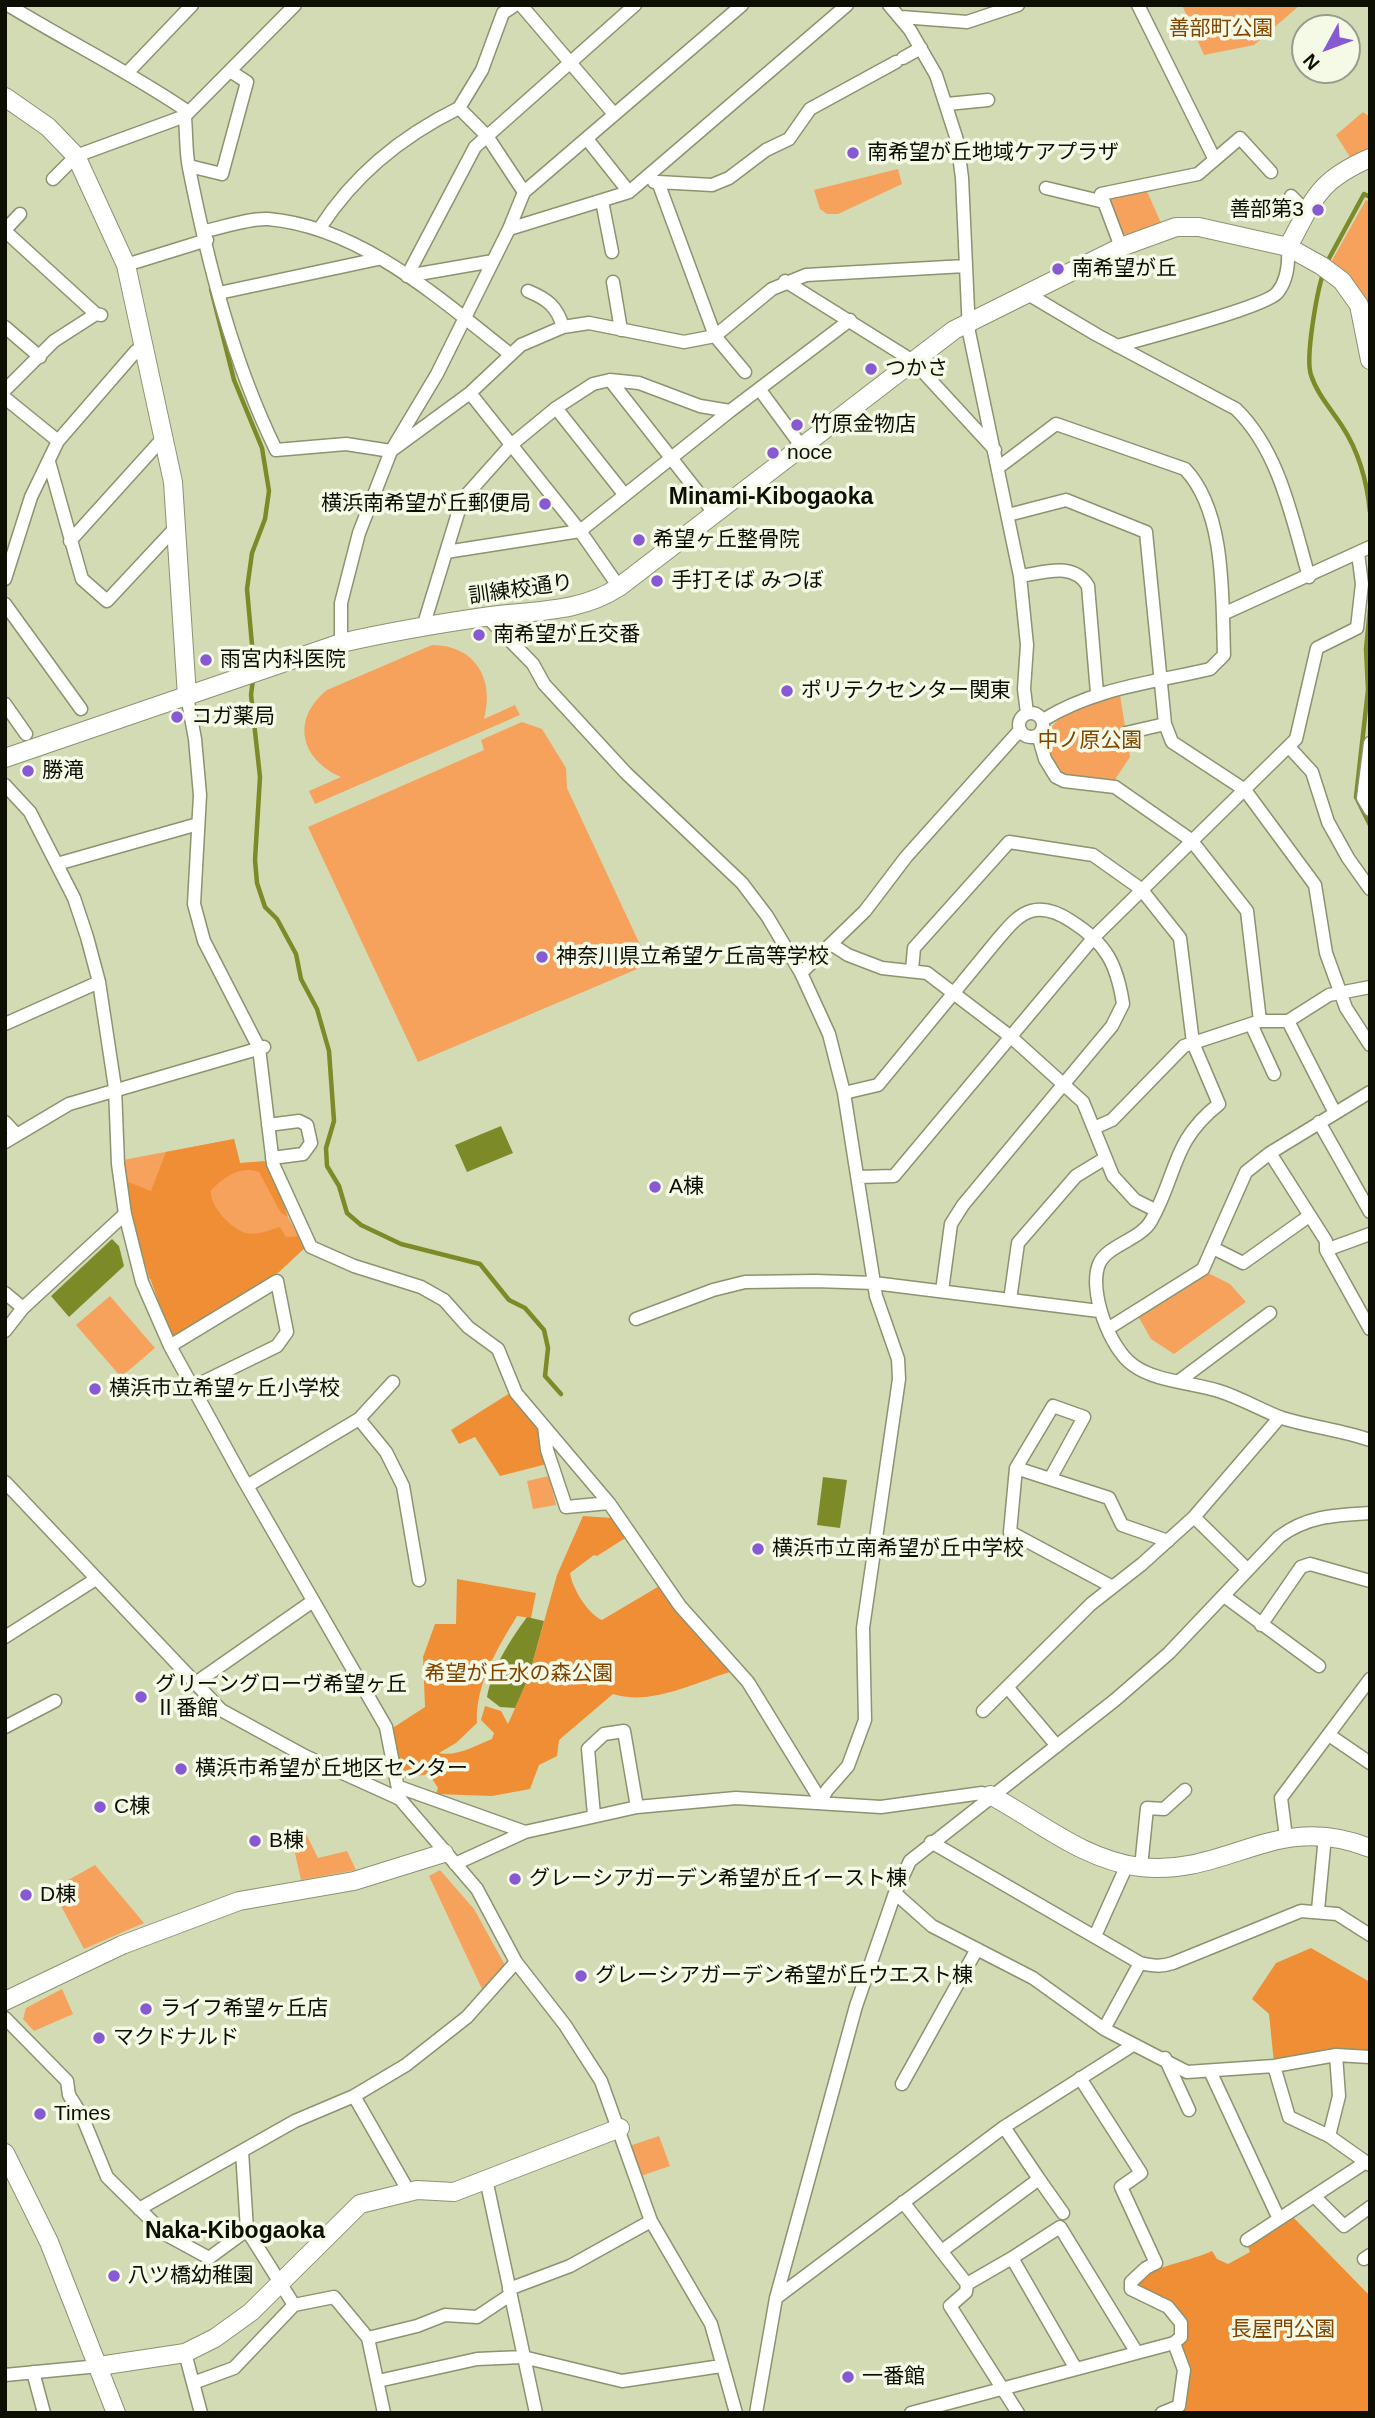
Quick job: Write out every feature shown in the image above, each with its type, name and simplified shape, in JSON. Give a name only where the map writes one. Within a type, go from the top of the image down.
[{"type":"street","points":[[8,5],[55,34],[128,72],[184,109],[188,166],[219,292],[254,405],[276,450],[346,444],[391,451],[470,393],[520,345],[563,327],[589,323],[684,342],[715,336],[785,281],[806,275],[965,266]]},
{"type":"street","points":[[128,72],[192,5]]},
{"type":"street","points":[[53,179],[76,156],[185,116],[295,5]]},
{"type":"street","points":[[320,228],[340,197],[378,160],[428,124],[459,108],[482,70],[500,9],[515,5]]},
{"type":"street","points":[[521,5],[614,114]]},
{"type":"street","points":[[407,276],[475,147],[635,5]]},
{"type":"street","points":[[341,643],[341,603],[359,533],[391,451],[437,374],[509,229],[524,192],[742,5]]},
{"type":"street","points":[[509,229],[629,192],[652,181],[847,5]]},
{"type":"street","points":[[889,5],[901,17],[921,48],[947,104],[957,140],[962,178],[969,320],[1020,576],[1027,645],[1024,689],[1027,713],[1019,722],[1020,730],[1030,737],[1038,736],[1043,729],[1043,720],[1038,714],[1027,713]]},
{"type":"street","points":[[901,17],[967,22],[1018,5]]},
{"type":"street","points":[[1138,5],[1214,158]]},
{"type":"street","points":[[652,181],[712,185],[729,178],[766,150],[789,139],[810,109],[921,48]]},
{"type":"street","points":[[188,166],[222,174],[247,82],[230,71]]},
{"type":"street","points":[[5,97],[48,127],[76,156],[126,265],[164,437],[178,524],[187,696],[198,762],[194,904],[204,941],[262,1048],[272,1158],[280,1184],[311,1247],[354,1266],[421,1287],[444,1300],[468,1327],[498,1349],[516,1393],[609,1503],[680,1606],[748,1682],[821,1801]]},
{"type":"street","points":[[947,104],[988,100]]},
{"type":"street","points":[[459,108],[487,136],[524,192]]},
{"type":"street","points":[[1121,247],[1101,194],[1198,174],[1240,138],[1270,172]]},
{"type":"street","points":[[587,139],[629,192]]},
{"type":"street","points":[[1117,346],[1275,296],[1287,271],[1288,247],[1327,181],[1339,171],[1370,158]]},
{"type":"street","points":[[652,181],[715,336],[745,372]]},
{"type":"street","points":[[1046,188],[1104,202]]},
{"type":"street","points":[[1291,196],[1307,212]]},
{"type":"street","points":[[602,201],[612,252]]},
{"type":"street","points":[[5,390],[54,341],[99,315],[5,230],[20,214]]},
{"type":"street","points":[[126,265],[206,235],[266,219],[320,228],[407,276],[510,354]]},
{"type":"street","name":"訓練校通り","points":[[5,758],[341,643],[423,627],[583,605],[619,587],[969,320],[1028,294],[1121,247],[1175,227],[1190,226],[1288,247],[1322,266],[1351,293],[1359,305],[1370,360]]},
{"type":"street","points":[[219,292],[378,259]]},
{"type":"street","points":[[407,276],[493,261]]},
{"type":"street","points":[[785,281],[914,361],[997,452]]},
{"type":"street","points":[[613,282],[621,330]]},
{"type":"street","points":[[528,291],[548,300],[559,315],[563,327]]},
{"type":"street","points":[[1028,294],[1117,346],[1236,409],[1249,422],[1278,474],[1309,577]]},
{"type":"street","points":[[446,552],[580,531],[730,411],[850,320]]},
{"type":"street","points":[[5,327],[40,357]]},
{"type":"street","points":[[5,579],[7,565],[31,497],[58,441],[136,351],[145,345]]},
{"type":"street","points":[[423,627],[462,500],[511,445],[556,408],[593,384],[610,380],[639,383],[699,406],[730,411]]},
{"type":"street","points":[[610,380],[715,514]]},
{"type":"street","points":[[760,390],[802,447]]},
{"type":"street","points":[[470,393],[580,531],[619,587]]},
{"type":"street","points":[[5,398],[58,441]]},
{"type":"street","points":[[556,408],[624,494]]},
{"type":"street","points":[[999,467],[1056,424],[1185,469],[1196,481],[1217,537],[1224,655],[1218,662],[1210,669],[1097,693],[1068,704],[1043,720]]},
{"type":"street","points":[[70,541],[164,437]]},
{"type":"street","points":[[49,462],[82,579],[107,601],[178,524]]},
{"type":"street","points":[[1008,515],[1066,500],[1146,532],[1165,724],[1172,742],[1245,790],[1315,885],[1326,953],[1343,993],[1346,1008],[1370,1045]]},
{"type":"street","points":[[858,1177],[894,1176],[1095,936],[1296,739],[1317,648],[1357,628],[1364,550],[1223,614]]},
{"type":"street","points":[[1020,576],[1068,570],[1082,576],[1088,586],[1097,693]]},
{"type":"street","points":[[5,604],[81,709]]},
{"type":"street","points":[[487,617],[533,664],[544,684],[626,773],[742,883],[767,916],[802,973],[829,1034],[844,1093],[874,1283],[898,1359],[899,1379],[863,1628],[865,1720],[848,1766],[821,1801]]},
{"type":"street","points":[[5,704],[26,734]]},
{"type":"street","points":[[1126,733],[1165,724]]},
{"type":"street","points":[[802,973],[865,911],[906,858],[1020,730]]},
{"type":"street","points":[[1038,736],[1045,759],[1056,776],[1064,781],[1115,787],[1191,839],[1247,911],[1255,1023],[1274,1074]]},
{"type":"street","points":[[1370,743],[1368,779],[1363,798],[1370,810]]},
{"type":"street","points":[[1289,747],[1312,772],[1328,821],[1348,858],[1370,889]]},
{"type":"street","points":[[5,785],[30,812],[74,898],[99,982],[115,1088],[118,1164],[125,1214],[142,1282],[170,1346],[247,1486],[387,1727],[399,1793],[477,1889],[516,1962],[585,2054],[601,2081],[620,2128],[640,2197],[651,2221],[711,2324],[736,2413]]},
{"type":"street","points":[[57,864],[198,824]]},
{"type":"street","points":[[912,970],[914,947],[1009,842],[1093,855],[1141,889],[1180,938],[1193,1043],[1219,1104],[1198,1120],[1179,1149],[1151,1221],[1141,1233],[1100,1261],[1096,1277],[1099,1311],[1122,1355],[1149,1374],[1218,1390],[1280,1417],[1370,1440]]},
{"type":"street","points":[[844,1093],[878,1085],[1015,920],[1029,911],[1045,909],[1061,914],[1095,936],[1111,960],[1123,1004],[1112,1027],[963,1205],[951,1224],[942,1291]]},
{"type":"street","points":[[831,944],[848,956],[882,968],[927,973],[1011,1037],[1064,1082],[1083,1102],[1104,1159],[1124,1191],[1155,1210]]},
{"type":"street","points":[[5,1024],[99,982]]},
{"type":"street","points":[[1094,1128],[1112,1120],[1184,1046],[1255,1023],[1289,1021],[1329,995],[1370,987]]},
{"type":"street","points":[[1289,1021],[1334,1111]]},
{"type":"street","points":[[5,1142],[69,1104],[115,1088],[262,1048]]},
{"type":"street","points":[[1110,1328],[1203,1269],[1246,1172],[1334,1111],[1369,1094]]},
{"type":"street","points":[[268,1125],[299,1121],[307,1125],[311,1143],[303,1154],[272,1158]]},
{"type":"street","points":[[5,1122],[17,1135]]},
{"type":"street","points":[[1319,1122],[1370,1212]]},
{"type":"street","points":[[1270,1153],[1326,1241],[1326,1250],[1370,1329]]},
{"type":"street","points":[[1010,1300],[1013,1260],[1018,1243],[1076,1176],[1104,1159]]},
{"type":"street","points":[[5,1331],[23,1308],[125,1214]]},
{"type":"street","points":[[1213,1248],[1243,1263],[1309,1216]]},
{"type":"street","points":[[1326,1250],[1370,1234]]},
{"type":"street","points":[[170,1346],[277,1281],[287,1332],[277,1346],[193,1387]]},
{"type":"street","points":[[636,1318],[713,1290],[745,1282],[874,1283],[1099,1311]]},
{"type":"street","points":[[5,1293],[23,1308]]},
{"type":"street","points":[[1179,1381],[1270,1313]]},
{"type":"street","points":[[247,1486],[359,1419],[393,1382]]},
{"type":"street","points":[[1050,1479],[1084,1417],[1053,1406],[1016,1468],[1010,1532],[1111,1586]]},
{"type":"street","points":[[983,1711],[1111,1586],[1142,1564],[1194,1517],[1280,1417]]},
{"type":"street","points":[[359,1419],[386,1452],[403,1486],[419,1580]]},
{"type":"street","points":[[544,1426],[547,1450],[566,1507],[609,1503]]},
{"type":"street","points":[[1016,1468],[1109,1498],[1122,1525],[1168,1541]]},
{"type":"street","points":[[5,1482],[221,1710],[327,1767],[399,1793],[525,1832]]},
{"type":"street","points":[[756,2413],[776,2298],[856,2006],[895,1893],[910,1861],[1057,1746],[1169,1653],[1224,1597],[1247,1569],[1296,1525],[1327,1516],[1370,1513]]},
{"type":"street","points":[[1194,1517],[1247,1569]]},
{"type":"street","points":[[1261,1625],[1301,1567],[1310,1563],[1370,1581]]},
{"type":"street","points":[[5,1637],[96,1579]]},
{"type":"street","points":[[1224,1597],[1318,1665]]},
{"type":"street","points":[[197,1682],[313,1601]]},
{"type":"street","points":[[1286,1837],[1281,1798],[1369,1682]]},
{"type":"street","points":[[1007,1688],[1057,1746]]},
{"type":"street","points":[[5,1727],[55,1701]]},
{"type":"street","points":[[594,1815],[588,1749],[604,1734],[625,1731],[641,1807]]},
{"type":"street","points":[[1329,1735],[1370,1763]]},
{"type":"street","points":[[1095,1936],[1134,1866],[1147,1808],[1164,1810],[1185,1790]]},
{"type":"street","points":[[5,2001],[121,1945],[239,1901],[354,1881],[450,1858],[525,1832],[641,1807],[736,1798],[821,1801],[834,1805],[881,1807],[982,1793],[1080,1849],[1134,1866],[1189,1866],[1257,1843],[1286,1837],[1325,1836],[1370,1848]]},
{"type":"street","points":[[1318,1910],[1325,1836]]},
{"type":"street","points":[[931,1842],[1140,1963],[1162,1967],[1301,1911],[1318,1910],[1337,1914],[1370,1936]]},
{"type":"street","points":[[895,1893],[932,1926],[1033,1978],[1104,2029],[1165,2058],[1187,2072],[1274,2066],[1336,2055],[1370,2057]]},
{"type":"street","points":[[902,2084],[977,1949]]},
{"type":"street","points":[[139,2209],[295,2121],[354,2096],[446,2035],[516,1962]]},
{"type":"street","points":[[1104,2029],[1140,1963]]},
{"type":"street","points":[[5,2018],[67,2081],[69,2095],[82,2116],[107,2177],[165,2234],[209,2258],[247,2230]]},
{"type":"street","points":[[776,2298],[1004,2127],[1133,2045]]},
{"type":"street","points":[[1329,2136],[1339,2096],[1336,2055]]},
{"type":"street","points":[[1165,2058],[1189,2110]]},
{"type":"street","points":[[1247,2239],[1368,2164],[1329,2136],[1289,2118],[1274,2066]]},
{"type":"street","points":[[1210,2071],[1279,2219]]},
{"type":"street","points":[[911,2413],[1174,2343],[1181,2337],[1181,2323],[1168,2307],[1131,2289],[1131,2282],[1156,2263],[1121,2186],[1141,2173],[1080,2078]]},
{"type":"street","points":[[354,2096],[410,2192]]},
{"type":"street","points":[[1004,2127],[1063,2213]]},
{"type":"street","points":[[5,2375],[99,2366],[185,2353],[233,2326],[280,2284],[360,2204],[410,2192],[454,2192],[620,2128]]},
{"type":"street","points":[[242,2151],[247,2230],[294,2305]]},
{"type":"street","points":[[5,2153],[49,2242],[116,2413]]},
{"type":"street","points":[[486,2179],[536,2413]]},
{"type":"street","points":[[943,2250],[1039,2179]]},
{"type":"street","points":[[1314,2196],[1344,2226],[1370,2207]]},
{"type":"street","points":[[903,2202],[967,2284],[966,2292],[950,2306],[1018,2413]]},
{"type":"street","points":[[368,2338],[417,2326],[445,2315],[477,2317],[510,2292],[570,2266],[651,2221]]},
{"type":"street","points":[[967,2284],[1060,2227],[1138,2353]]},
{"type":"street","points":[[1012,2258],[1076,2369]]},
{"type":"street","points":[[193,2383],[234,2368],[294,2305],[334,2297],[368,2338],[384,2413]]},
{"type":"street","points":[[1162,2413],[1179,2406],[1184,2370],[1174,2343]]},
{"type":"street","points":[[185,2353],[201,2413]]},
{"type":"street","points":[[378,2381],[477,2359],[523,2357],[621,2381],[721,2366]]},
{"type":"street","points":[[33,2372],[44,2413]]},
{"type":"green space","name":"善部町公園","points":[[1182,5],[1300,5],[1254,45],[1204,55]]},
{"type":"green space","points":[[1363,112],[1370,117],[1370,149],[1350,157],[1336,135]]},
{"type":"green space","points":[[898,169],[902,184],[838,214],[827,214],[820,209],[814,190]]},
{"type":"green space","points":[[1146,189],[1161,223],[1128,236],[1120,231],[1108,201],[1112,197]]},
{"type":"green space","points":[[1366,200],[1370,202],[1370,310],[1367,311],[1330,264]]},
{"type":"green space","points":[[432,645],[460,651],[478,667],[487,691],[484,719],[515,705],[520,715],[315,804],[309,791],[341,777],[316,760],[305,738],[308,713],[316,701],[327,690]]},
{"type":"green space","name":"中ノ原公園","points":[[1120,695],[1130,757],[1114,781],[1064,774],[1051,758],[1047,743],[1050,730],[1072,710]]},
{"type":"green space","points":[[522,722],[542,729],[566,768],[567,788],[649,964],[418,1062],[308,827],[484,750],[481,740]]},
{"type":"green space","points":[[234,1139],[240,1163],[268,1161],[288,1217],[299,1236],[279,1272],[148,1279],[131,1212],[123,1160]]},
{"type":"green space","points":[[234,1139],[240,1163],[268,1161],[288,1217],[281,1213],[259,1172],[252,1170],[239,1171],[211,1190],[217,1210],[240,1231],[255,1234],[280,1227],[286,1237],[299,1236],[307,1246],[279,1272],[173,1337],[144,1260],[126,1181],[151,1191],[166,1152]]},
{"type":"green space","points":[[1206,1272],[1230,1284],[1246,1302],[1174,1354],[1151,1339],[1138,1316]]},
{"type":"green space","points":[[110,1296],[155,1348],[121,1377],[76,1325]]},
{"type":"green space","points":[[510,1393],[543,1435],[547,1464],[500,1476],[475,1437],[459,1444],[451,1430]]},
{"type":"green space","points":[[549,1476],[556,1505],[533,1509],[527,1481]]},
{"type":"green space","name":"希望が丘水の森公園","points":[[583,1516],[612,1518],[627,1537],[597,1556],[594,1555],[570,1573],[577,1593],[591,1612],[602,1620],[661,1585],[687,1623],[730,1672],[657,1695],[627,1697],[613,1694],[559,1740],[557,1756],[539,1765],[530,1789],[492,1796],[436,1794],[438,1788],[429,1774],[403,1778],[391,1729],[425,1707],[423,1657],[435,1624],[456,1624],[457,1579],[536,1593],[531,1618],[517,1616],[489,1667],[477,1709],[477,1723],[456,1743],[439,1753],[445,1754],[466,1750],[492,1739],[494,1733],[481,1720],[485,1706],[501,1711],[508,1724],[528,1679],[557,1575]]},
{"type":"green space","points":[[304,1830],[318,1858],[347,1851],[356,1870],[301,1880],[291,1835]]},
{"type":"green space","points":[[95,1865],[144,1923],[84,1949],[52,1889]]},
{"type":"green space","points":[[440,1870],[474,1909],[506,1967],[483,1991],[429,1876]]},
{"type":"green space","points":[[1311,1948],[1370,1982],[1370,2050],[1308,2055],[1274,2063],[1269,2014],[1252,1999],[1276,1963]]},
{"type":"green space","points":[[62,1989],[73,2014],[34,2031],[23,2019],[26,2008]]},
{"type":"green space","points":[[659,2136],[670,2166],[638,2177],[629,2146]]},
{"type":"green space","name":"長屋門公園","points":[[1292,2216],[1370,2296],[1370,2413],[1174,2413],[1185,2321],[1139,2289],[1137,2282],[1162,2268],[1212,2251],[1217,2259],[1228,2264],[1250,2252],[1248,2247]]},
{"type":"shaded area","points":[[501,1126],[513,1153],[467,1172],[455,1145]]},
{"type":"shaded area","points":[[112,1239],[119,1246],[124,1266],[69,1317],[51,1296]]},
{"type":"shaded area","points":[[823,1477],[847,1480],[840,1528],[817,1525]]},
{"type":"shaded area","points":[[527,1617],[544,1621],[528,1679],[515,1708],[500,1707],[487,1697],[493,1675],[502,1655]]},
{"type":"waterway","points":[[1327,262],[1364,194],[1370,197]]},
{"type":"waterway","points":[[1323,274],[1311,340],[1311,375],[1358,456],[1370,512]]},
{"type":"waterway","points":[[211,289],[234,380],[262,448],[269,491],[265,519],[252,553],[247,589],[254,667]]},
{"type":"waterway","points":[[1370,609],[1366,649],[1368,690],[1356,797],[1370,825]]},
{"type":"waterway","points":[[253,679],[251,695],[260,777],[255,860],[257,883],[265,907],[277,919],[296,954],[301,979],[317,1009],[329,1051],[334,1121],[326,1148],[327,1166],[339,1186],[347,1213],[361,1225],[401,1244],[480,1264],[509,1300],[525,1308],[544,1330],[548,1348],[545,1376],[561,1394]]},
{"type":"place","name":"南希望が丘地域ケアプラザ","points":[[853,153]]},
{"type":"place","name":"善部第3","points":[[1318,210]]},
{"type":"place","name":"南希望が丘","points":[[1058,269]]},
{"type":"place","name":"つかさ","points":[[871,369]]},
{"type":"place","name":"竹原金物店","points":[[797,425]]},
{"type":"place","name":"noce","points":[[773,453]]},
{"type":"place","name":"横浜南希望が丘郵便局","points":[[545,504]]},
{"type":"place","name":"希望ヶ丘整骨院","points":[[639,540]]},
{"type":"place","name":"手打そば みつぼ","points":[[657,581]]},
{"type":"place","name":"南希望が丘交番","points":[[479,635]]},
{"type":"place","name":"雨宮内科医院","points":[[206,660]]},
{"type":"place","name":"ポリテクセンター関東","points":[[787,691]]},
{"type":"place","name":"コガ薬局","points":[[177,717]]},
{"type":"place","name":"勝滝","points":[[28,771]]},
{"type":"place","name":"神奈川県立希望ケ丘高等学校","points":[[542,957]]},
{"type":"place","name":"A棟","points":[[655,1187]]},
{"type":"place","name":"横浜市立希望ヶ丘小学校","points":[[95,1389]]},
{"type":"place","name":"横浜市立南希望が丘中学校","points":[[758,1549]]},
{"type":"place","name":"グリーングローヴ希望ヶ丘 Ⅱ番館","points":[[141,1697]]},
{"type":"place","name":"横浜市希望が丘地区センター","points":[[181,1769]]},
{"type":"place","name":"C棟","points":[[100,1807]]},
{"type":"place","name":"B棟","points":[[255,1841]]},
{"type":"place","name":"グレーシアガーデン希望が丘イースト棟","points":[[515,1879]]},
{"type":"place","name":"D棟","points":[[26,1895]]},
{"type":"place","name":"グレーシアガーデン希望が丘ウエスト棟","points":[[581,1976]]},
{"type":"place","name":"ライフ希望ヶ丘店","points":[[146,2009]]},
{"type":"place","name":"マクドナルド","points":[[99,2038]]},
{"type":"place","name":"Times","points":[[40,2114]]},
{"type":"place","name":"八ツ橋幼稚園","points":[[114,2276]]},
{"type":"place","name":"一番館","points":[[848,2377]]},
{"type":"district","name":"Minami-Kibogaoka","points":[[771,498]]},
{"type":"district","name":"Naka-Kibogaoka","points":[[235,2232]]}]
